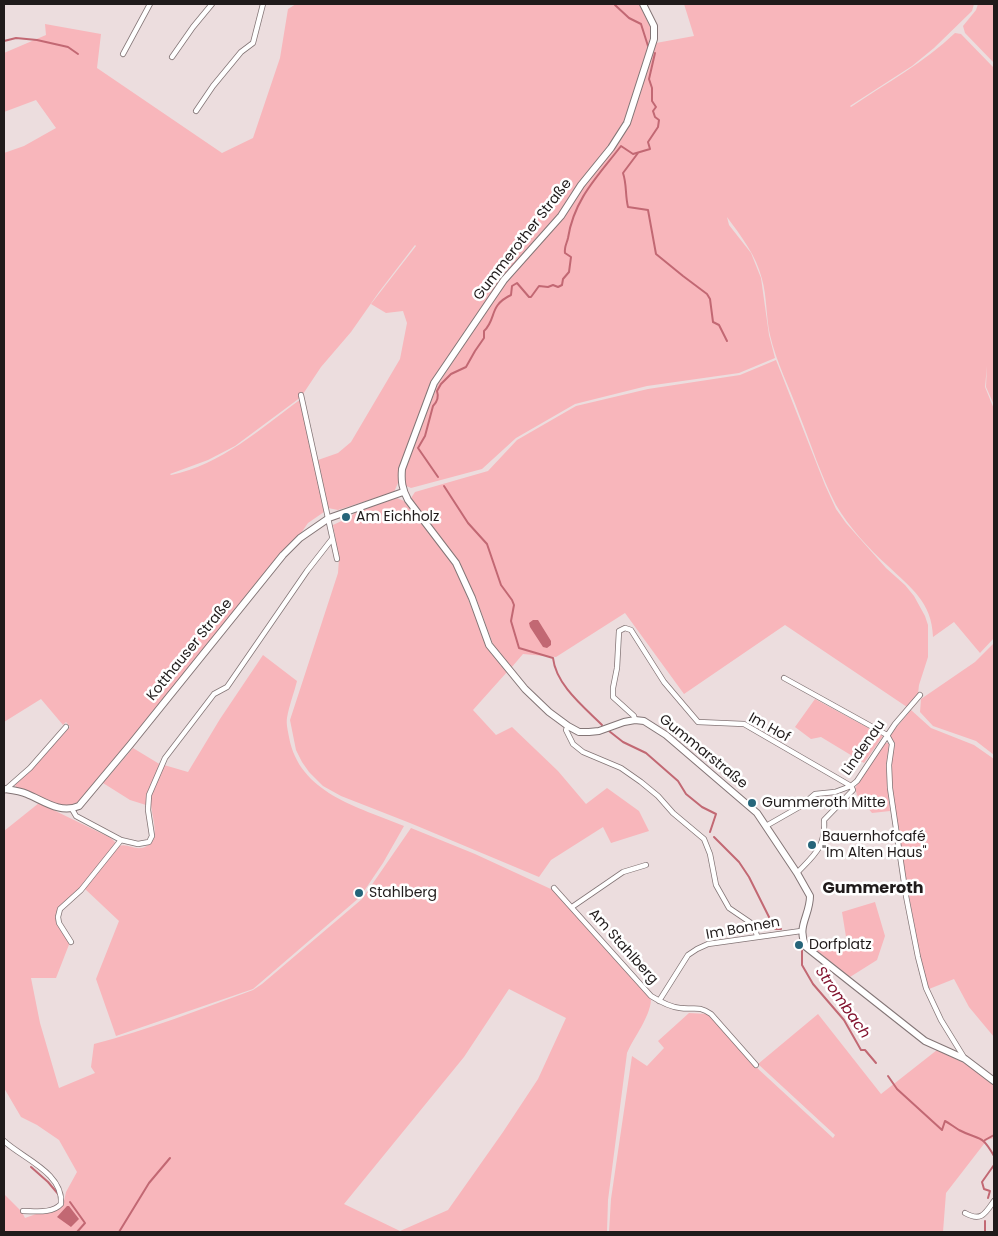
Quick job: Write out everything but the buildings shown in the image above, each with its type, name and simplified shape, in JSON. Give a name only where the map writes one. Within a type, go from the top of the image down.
[{"type":"street","points":[[123,54],[150,4]]},
{"type":"street","points":[[172,57],[212,4]]},
{"type":"street","points":[[196,111],[213,86],[241,52],[253,43],[262,4]]},
{"type":"street","name":"Gummerother Straße","points":[[404,492],[401,482],[402,469],[434,383],[504,280],[561,216],[581,185],[611,148],[627,123],[654,39],[654,26],[643,4]]},
{"type":"street","points":[[301,394],[337,559]]},
{"type":"street","points":[[404,492],[456,563],[472,598],[489,645],[525,689],[549,712],[579,732],[589,732],[635,720]]},
{"type":"street","name":"Kotthauser Straße","points":[[72,809],[83,802],[283,555],[300,538],[329,518],[404,492]]},
{"type":"street","points":[[4,790],[25,793],[55,807],[72,809],[76,816],[121,840],[138,844],[149,842],[152,836],[148,810],[149,795],[165,758],[214,694],[227,687],[307,571],[332,539]]},
{"type":"street","name":"Im Hof","points":[[619,631],[625,628],[631,630],[664,682],[698,722],[744,724],[851,786]]},
{"type":"street","name":"Gummarstraße","points":[[619,631],[613,697],[634,716],[635,720],[644,721],[666,735],[750,806],[797,872],[810,896],[801,931]]},
{"type":"street","points":[[784,678],[887,735],[892,744],[889,765],[890,788],[906,896],[918,957],[926,988],[941,1020],[965,1059]]},
{"type":"street","name":"Lindenau","points":[[766,826],[801,806],[815,794],[835,792],[851,786],[857,781],[887,735],[920,695]]},
{"type":"street","points":[[568,726],[566,730],[573,744],[583,752],[621,768],[641,782],[658,796],[673,813],[704,839],[710,854],[716,885],[729,908],[754,925],[757,936]]},
{"type":"street","points":[[4,790],[30,768],[66,727]]},
{"type":"street","points":[[797,872],[820,849],[825,830],[824,820],[852,790],[851,786]]},
{"type":"street","points":[[71,942],[59,923],[60,909],[81,890],[121,840]]},
{"type":"street","name":"Am Stahlberg","points":[[572,907],[623,872],[646,865]]},
{"type":"street","name":"Am Stahlberg","points":[[554,888],[626,969],[658,1001]]},
{"type":"street","points":[[801,931],[806,948],[819,960],[925,1041],[965,1059],[994,1081]]},
{"type":"street","name":"Im Bonnen","points":[[658,1001],[688,955],[697,949],[708,944],[801,931]]},
{"type":"street","points":[[658,1001],[677,1008],[698,1007],[704,1009],[711,1014],[756,1065]]},
{"type":"street","points":[[4,1141],[46,1173],[61,1192],[61,1204],[57,1208],[23,1211]]},
{"type":"street","points":[[966,1213],[978,1218],[984,1215],[994,1202]]},
{"type":"shaded area","points":[[296,4],[639,4],[651,28],[650,39],[656,43],[694,36],[684,4],[974,4],[972,11],[934,48],[912,66],[850,106],[918,63],[955,33],[961,34],[994,68],[994,405],[986,387],[987,366],[985,387],[994,409],[994,638],[980,653],[954,622],[933,637],[929,614],[919,597],[867,545],[841,513],[821,471],[776,355],[770,335],[762,279],[756,262],[748,246],[727,217],[729,225],[751,253],[761,278],[769,335],[775,358],[739,373],[647,386],[575,404],[516,438],[482,469],[411,488],[404,485],[404,471],[438,384],[499,293],[432,382],[399,468],[398,483],[394,492],[338,510],[328,508],[318,460],[338,453],[351,442],[400,359],[407,323],[403,311],[386,313],[371,304],[415,245],[379,292],[351,332],[321,367],[301,397],[235,446],[208,460],[170,474],[189,470],[224,454],[301,399],[324,512],[308,523],[281,554],[80,802],[66,806],[17,789],[15,785],[17,779],[31,769],[70,727],[66,722],[63,725],[41,699],[4,722],[4,153],[24,146],[56,128],[36,100],[4,112],[4,53],[46,35],[45,24],[101,34],[97,68],[222,153],[253,138],[280,58],[288,9]]},
{"type":"shaded area","points":[[978,4],[994,4],[994,63],[965,33],[963,26],[976,10]]},
{"type":"shaded area","points":[[776,360],[836,509],[886,568],[905,585],[914,596],[925,616],[928,625],[928,657],[918,694],[907,707],[785,625],[684,694],[625,613],[556,657],[523,654],[511,668],[494,647],[476,598],[458,562],[411,498],[415,492],[488,471],[517,440],[576,406],[648,389],[740,375]]},
{"type":"shaded area","points":[[397,498],[404,501],[454,564],[488,648],[507,672],[473,710],[496,735],[512,727],[558,771],[586,804],[607,788],[639,811],[649,831],[611,843],[603,827],[551,860],[539,877],[341,796],[323,786],[309,772],[296,750],[290,720],[338,573],[339,559],[333,525],[356,512]]},
{"type":"shaded area","points":[[533,620],[538,620],[551,641],[551,645],[547,648],[543,647],[530,627],[529,623]]},
{"type":"shaded area","points":[[994,643],[994,755],[976,741],[933,726],[920,712],[921,699],[975,662]]},
{"type":"shaded area","points":[[263,655],[297,681],[288,713],[287,725],[295,756],[305,772],[318,785],[333,795],[368,812],[404,826],[383,863],[360,897],[253,989],[116,1036],[96,979],[119,921],[84,888],[119,846],[125,845],[141,848],[151,843],[155,832],[151,804],[152,794],[164,765],[188,772],[220,719]]},
{"type":"shaded area","points":[[815,699],[883,736],[864,763],[821,737],[811,739],[795,727]]},
{"type":"shaded area","points":[[911,710],[931,728],[974,745],[994,759],[994,1037],[969,1007],[954,979],[929,989],[919,956],[891,788],[891,765],[895,744],[890,735]]},
{"type":"shaded area","points":[[885,743],[889,745],[886,766],[890,811],[872,813],[857,795],[855,788]]},
{"type":"shaded area","points":[[133,748],[161,765],[147,793],[146,805],[130,800],[103,783]]},
{"type":"shaded area","points":[[39,803],[111,838],[116,843],[95,873],[60,908],[57,917],[70,942],[56,978],[31,978],[40,1023],[59,1088],[95,1073],[91,1067],[94,1044],[174,1019],[253,990],[262,984],[362,899],[411,828],[475,854],[553,890],[651,1000],[645,1020],[627,1053],[608,1200],[607,1232],[4,1232],[4,1194],[22,1212],[25,1218],[56,1211],[63,1205],[66,1192],[77,1172],[59,1140],[21,1117],[4,1088],[4,831]],"holes":[[[509,989],[566,1018],[538,1079],[448,1210],[400,1231],[344,1204],[464,1057]]]},
{"type":"shaded area","points":[[875,902],[885,936],[877,960],[850,977],[816,950],[847,943],[842,912]]},
{"type":"shaded area","points":[[689,1013],[708,1014],[755,1066],[833,1138],[835,1135],[758,1064],[818,1014],[881,1094],[937,1050],[968,1065],[994,1085],[994,1138],[987,1140],[946,1193],[943,1232],[609,1232],[611,1199],[632,1056],[647,1066],[664,1048],[658,1041]]},
{"type":"shaded area","points":[[67,1206],[79,1219],[71,1227],[57,1217]]},
{"type":"waterway","name":"Strombach","points":[[616,4],[629,18],[641,24],[648,46]]},
{"type":"waterway","points":[[4,41],[16,38],[37,40],[68,47],[78,54]]},
{"type":"waterway","name":"Strombach","points":[[438,477],[418,448],[425,436],[433,406],[436,403],[437,391],[451,374],[466,367],[484,338],[484,331],[496,308],[504,299],[511,295],[512,286],[517,283],[531,297],[539,286],[548,287],[553,285],[558,287],[562,285],[563,279],[569,272],[571,257],[565,253],[565,247],[571,224],[588,189],[621,146],[633,154],[650,149],[648,142],[658,127],[659,120],[655,117],[653,111],[656,107],[652,101],[652,88],[649,79],[655,53]]},
{"type":"waterway","points":[[638,153],[623,173],[628,207],[648,210],[656,254],[707,294],[710,299],[713,322],[719,325],[727,341]]},
{"type":"waterway","name":"Strombach","points":[[444,486],[468,523],[487,544],[501,585],[514,605],[511,621],[519,648],[553,658],[555,668],[565,686],[579,703],[602,725]]},
{"type":"waterway","name":"Strombach","points":[[609,731],[623,742],[646,753],[678,781],[686,794],[702,807],[716,814],[710,832]]},
{"type":"waterway","name":"Strombach","points":[[714,837],[739,862],[749,877],[775,929],[781,929]]},
{"type":"waterway","name":"Strombach","points":[[802,950],[802,965],[813,984],[844,1020],[861,1050],[865,1050],[876,1063]]},
{"type":"waterway","name":"Strombach","points":[[888,1076],[897,1089],[942,1130],[945,1121],[959,1130],[979,1138],[986,1144],[994,1156]]},
{"type":"waterway","points":[[985,1140],[994,1135]]},
{"type":"waterway","points":[[119,1232],[149,1183],[170,1158]]},
{"type":"waterway","name":"Strombach","points":[[988,1198],[990,1191],[984,1189],[982,1182],[994,1165]]},
{"type":"waterway","points":[[31,1167],[59,1195]]},
{"type":"waterway","points":[[70,1202],[85,1223],[77,1232]]},
{"type":"waterway","name":"Strombach","points":[[985,1221],[985,1232]]},
{"type":"place","name":"Am Eichholz","points":[[346,517]]},
{"type":"place","name":"Gummeroth Mitte","points":[[752,803]]},
{"type":"place","name":"Bauernhofcafé \"Im Alten Haus\"","points":[[812,845]]},
{"type":"place","name":"Stahlberg","points":[[359,893]]},
{"type":"place","name":"Dorfplatz","points":[[799,945]]},
{"type":"district","name":"Gummeroth","points":[[873,889]]}]
